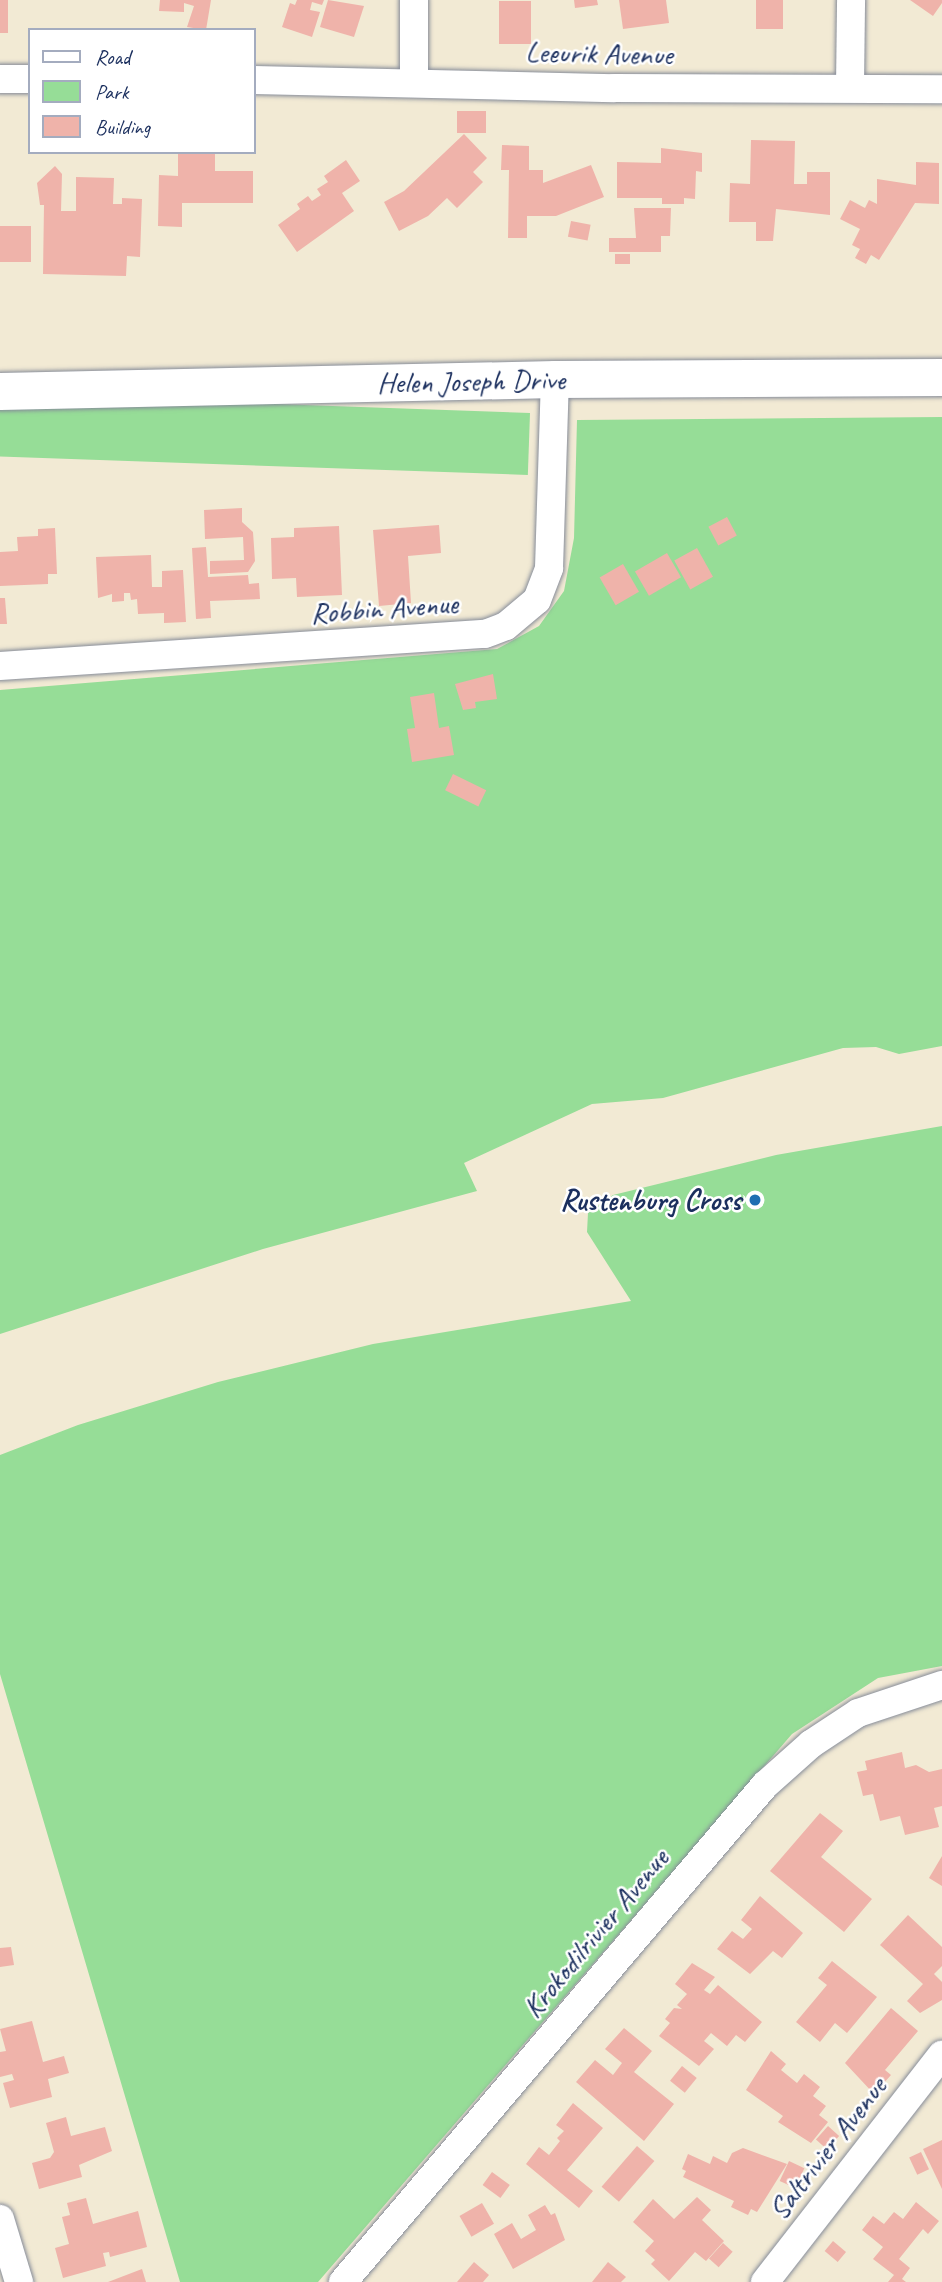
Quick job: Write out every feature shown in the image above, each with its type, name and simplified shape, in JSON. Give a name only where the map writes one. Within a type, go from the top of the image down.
[{"type":"street","points":[[414,0],[414,81]]},
{"type":"street","points":[[850,87],[851,0]]},
{"type":"street","points":[[0,79],[28,79]]},
{"type":"street","name":"Leeurik Avenue","points":[[256,80],[414,81],[614,88],[942,89]]},
{"type":"street","name":"Helen Joseph Drive","points":[[0,391],[555,379],[942,377]]},
{"type":"street","name":"Robbin Avenue","points":[[0,666],[485,634],[506,626],[537,600],[549,568],[555,379]]},
{"type":"street","name":"Krokodilrivier Avenue","points":[[343,2282],[765,1785],[811,1744],[858,1713],[942,1685]]},
{"type":"street","name":"Saltrivier Avenue","points":[[765,2282],[942,2056]]},
{"type":"street","points":[[0,2219],[19,2282]]},
{"type":"green space","points":[[0,395],[530,413],[528,475],[0,457]]},
{"type":"green space","points":[[942,417],[942,1046],[899,1054],[876,1047],[843,1048],[663,1098],[592,1104],[464,1163],[477,1191],[263,1249],[0,1334],[0,690],[497,649],[539,626],[564,591],[574,538],[577,420]]},
{"type":"green space","points":[[942,1126],[942,1666],[878,1678],[792,1734],[318,2282],[180,2282],[0,1674],[0,1455],[78,1425],[218,1382],[373,1344],[631,1301],[587,1232],[588,1213],[613,1195],[776,1155]]},
{"type":"building","points":[[0,0],[8,0],[8,33],[0,33]]},
{"type":"building","points":[[160,0],[211,0],[206,28],[187,27],[194,6],[184,3],[184,12],[159,11]]},
{"type":"building","points":[[297,0],[324,0],[322,5],[312,2],[310,10],[320,12],[312,37],[282,27],[290,3],[295,5]]},
{"type":"building","points":[[328,0],[364,6],[354,37],[320,27]]},
{"type":"building","points":[[574,0],[597,0],[598,5],[575,8]]},
{"type":"building","points":[[619,0],[666,0],[669,23],[623,29]]},
{"type":"building","points":[[756,0],[783,0],[783,29],[756,29]]},
{"type":"building","points":[[910,0],[942,0],[942,3],[933,16]]},
{"type":"building","points":[[499,1],[531,1],[531,44],[499,44]]},
{"type":"building","points":[[457,111],[486,111],[486,133],[457,133]]},
{"type":"building","points":[[464,134],[487,158],[473,172],[483,182],[457,208],[447,198],[428,216],[399,231],[384,202],[404,191]]},
{"type":"building","points":[[751,140],[795,141],[794,184],[807,184],[807,172],[830,172],[830,215],[776,209],[773,241],[756,241],[756,222],[729,222],[730,183],[750,184]]},
{"type":"building","points":[[502,145],[529,146],[529,170],[543,170],[543,183],[591,165],[604,197],[556,216],[527,216],[527,238],[508,238],[509,170],[501,170]]},
{"type":"building","points":[[661,148],[702,153],[702,172],[696,171],[695,199],[684,198],[684,204],[662,204],[662,198],[617,198],[617,162],[661,163]]},
{"type":"building","points":[[178,154],[215,154],[215,171],[253,171],[253,203],[182,203],[182,227],[158,226],[159,175],[178,176]]},
{"type":"building","points":[[346,160],[360,181],[342,193],[354,211],[297,252],[278,225],[300,209],[297,204],[308,196],[312,201],[321,195],[317,189],[328,182],[324,176]]},
{"type":"building","points":[[916,162],[939,163],[939,204],[915,203],[879,260],[871,255],[866,264],[855,258],[860,249],[852,245],[860,229],[840,219],[850,200],[865,208],[869,200],[877,204],[877,179],[916,185]]},
{"type":"building","points":[[55,166],[62,174],[61,211],[76,211],[76,177],[114,178],[113,204],[122,204],[122,198],[142,199],[140,257],[127,256],[126,276],[43,274],[44,205],[40,205],[37,183]]},
{"type":"building","points":[[634,208],[671,208],[670,236],[661,236],[661,252],[609,252],[609,238],[636,238]]},
{"type":"building","points":[[571,221],[591,225],[588,241],[568,237]]},
{"type":"building","points":[[0,226],[31,226],[31,262],[0,262]]},
{"type":"building","points":[[615,254],[630,254],[630,264],[615,264]]},
{"type":"building","points":[[242,508],[242,522],[253,532],[255,561],[248,572],[210,574],[210,561],[244,560],[243,537],[205,539],[204,510]]},
{"type":"building","points":[[727,517],[737,536],[718,545],[708,527]]},
{"type":"building","points":[[439,525],[441,553],[408,556],[411,603],[379,606],[373,530]]},
{"type":"building","points":[[339,526],[342,595],[297,597],[296,578],[272,579],[271,538],[294,537],[294,528]]},
{"type":"building","points":[[55,528],[57,574],[48,574],[48,584],[0,586],[0,552],[18,551],[17,537],[38,536],[38,529]]},
{"type":"building","points":[[206,547],[208,577],[248,575],[249,584],[259,583],[260,599],[210,601],[211,618],[196,619],[192,548]]},
{"type":"building","points":[[697,548],[713,577],[690,589],[674,561]]},
{"type":"building","points":[[667,553],[681,577],[649,596],[635,572]]},
{"type":"building","points":[[151,555],[152,587],[162,587],[162,571],[183,570],[186,622],[164,623],[164,613],[138,614],[137,599],[131,600],[130,593],[124,593],[124,601],[112,602],[112,594],[98,598],[96,557]]},
{"type":"building","points":[[623,564],[639,592],[616,605],[600,578]]},
{"type":"building","points":[[0,598],[5,598],[7,624],[0,624]]},
{"type":"building","points":[[493,674],[497,699],[475,702],[476,708],[463,710],[455,684]]},
{"type":"building","points":[[434,693],[439,728],[449,726],[454,755],[412,762],[407,729],[415,728],[410,697]]},
{"type":"building","points":[[453,774],[486,790],[478,806],[445,790]]},
{"type":"building","points":[[902,1752],[905,1768],[916,1765],[929,1772],[942,1769],[942,1806],[934,1808],[939,1827],[905,1835],[900,1816],[880,1821],[873,1794],[863,1796],[857,1772],[867,1770],[865,1761]]},
{"type":"building","points":[[820,1813],[843,1831],[821,1857],[872,1899],[844,1932],[770,1871]]},
{"type":"building","points":[[942,1856],[942,1886],[929,1878]]},
{"type":"building","points":[[760,1896],[803,1933],[782,1958],[773,1951],[750,1974],[717,1949],[732,1931],[743,1939],[752,1929],[741,1920]]},
{"type":"building","points":[[908,1915],[942,1947],[942,1966],[934,1974],[942,1982],[942,2000],[920,2013],[907,2001],[923,1984],[880,1945]]},
{"type":"building","points":[[11,1947],[14,1965],[0,1967],[0,1948]]},
{"type":"building","points":[[832,1961],[877,1997],[847,2033],[835,2023],[820,2042],[796,2022],[827,1985],[818,1978]]},
{"type":"building","points":[[692,1963],[715,1977],[704,1990],[710,1994],[718,1985],[762,2022],[745,2042],[736,2035],[727,2046],[711,2033],[704,2041],[714,2049],[699,2066],[659,2036],[670,2023],[665,2019],[674,2008],[682,2009],[677,2005],[687,1994],[675,1984]]},
{"type":"building","points":[[891,2008],[918,2031],[885,2070],[891,2075],[874,2094],[845,2063]]},
{"type":"building","points":[[32,2021],[43,2062],[64,2056],[69,2073],[48,2079],[52,2097],[10,2108],[3,2083],[14,2080],[12,2074],[0,2077],[0,2052],[6,2051],[0,2029]]},
{"type":"building","points":[[624,2028],[652,2051],[634,2072],[674,2104],[644,2141],[576,2082],[595,2060],[613,2075],[622,2063],[605,2049]]},
{"type":"building","points":[[771,2051],[786,2064],[781,2070],[797,2083],[804,2074],[820,2087],[813,2096],[826,2106],[819,2115],[828,2122],[811,2143],[778,2122],[783,2116],[746,2090]]},
{"type":"building","points":[[682,2066],[697,2078],[685,2093],[670,2081]]},
{"type":"building","points":[[573,2103],[603,2128],[567,2170],[593,2191],[579,2208],[526,2164],[539,2147],[549,2155],[560,2141],[557,2138],[564,2131],[556,2125]]},
{"type":"building","points":[[66,2117],[71,2136],[105,2127],[112,2151],[79,2165],[82,2177],[39,2189],[32,2163],[50,2158],[54,2152],[46,2123]]},
{"type":"building","points":[[828,2126],[839,2136],[827,2149],[816,2139]]},
{"type":"building","points":[[942,2140],[942,2189],[923,2149]]},
{"type":"building","points":[[637,2146],[654,2161],[619,2202],[602,2187]]},
{"type":"building","points":[[743,2148],[787,2164],[757,2212],[751,2209],[748,2215],[731,2207],[734,2201],[683,2177],[686,2171],[682,2169],[688,2154],[710,2164],[713,2156],[727,2163],[732,2153]]},
{"type":"building","points":[[921,2152],[929,2169],[917,2175],[909,2157]]},
{"type":"building","points":[[789,2161],[804,2168],[795,2188],[780,2181]]},
{"type":"building","points":[[492,2172],[510,2185],[500,2198],[483,2185]]},
{"type":"building","points":[[697,2197],[711,2210],[702,2220],[724,2241],[706,2261],[695,2252],[669,2281],[651,2264],[655,2260],[645,2251],[654,2241],[633,2222],[653,2199],[674,2219]]},
{"type":"building","points":[[86,2198],[93,2224],[138,2211],[147,2247],[110,2257],[109,2252],[103,2253],[106,2266],[63,2278],[55,2248],[69,2244],[62,2217],[70,2215],[67,2203]]},
{"type":"building","points":[[916,2202],[939,2221],[928,2234],[923,2229],[899,2259],[910,2268],[902,2279],[906,2282],[888,2282],[894,2275],[873,2259],[883,2247],[862,2230],[873,2216],[884,2224],[894,2212],[903,2219]]},
{"type":"building","points":[[482,2203],[494,2224],[471,2237],[459,2216]]},
{"type":"building","points":[[545,2205],[551,2215],[555,2213],[565,2240],[513,2269],[494,2234],[512,2223],[521,2239],[536,2230],[528,2215]]},
{"type":"building","points":[[833,2241],[846,2252],[838,2262],[825,2251]]},
{"type":"building","points":[[723,2243],[733,2252],[719,2267],[709,2259]]},
{"type":"building","points":[[474,2262],[489,2275],[483,2282],[457,2282]]},
{"type":"building","points":[[608,2262],[626,2277],[621,2282],[592,2282]]},
{"type":"building","points":[[142,2269],[146,2282],[108,2282]]},
{"type":"place","name":"Rustenburg Cross","points":[[755,1200]]}]
